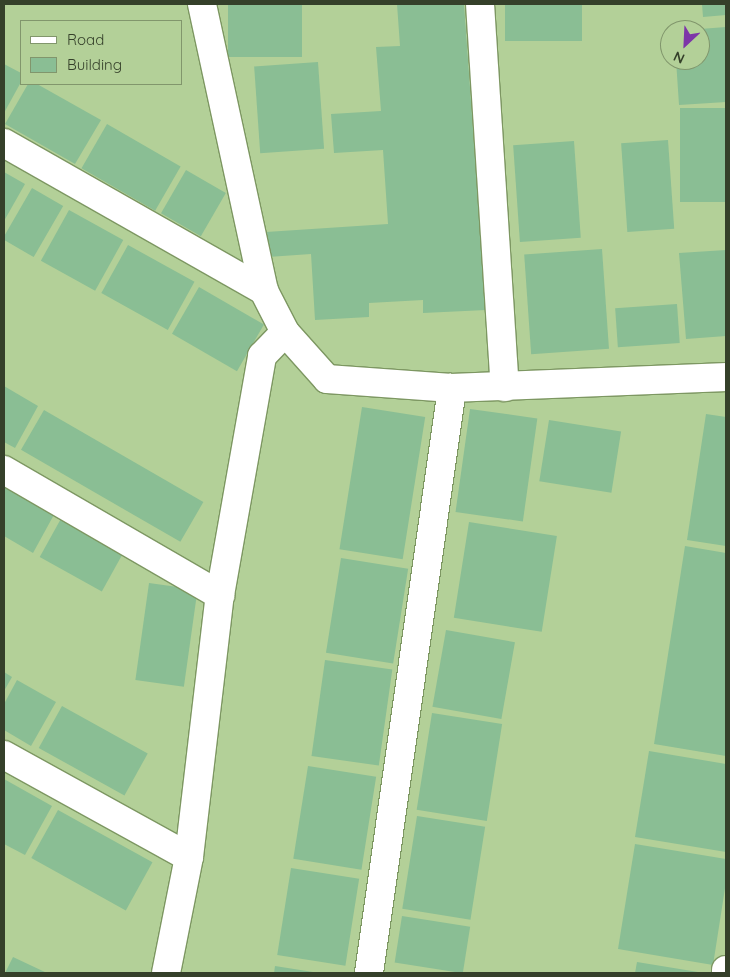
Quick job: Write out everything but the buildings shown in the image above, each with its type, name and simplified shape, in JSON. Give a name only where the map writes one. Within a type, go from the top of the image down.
[{"type":"street","points":[[202,4],[264,291],[285,332],[328,379],[452,388],[726,377]]},
{"type":"street","points":[[480,4],[505,387]]},
{"type":"street","points":[[4,143],[264,291]]},
{"type":"street","points":[[166,973],[189,857],[220,595],[262,356],[285,332]]},
{"type":"street","points":[[369,973],[452,388]]},
{"type":"street","points":[[4,470],[220,595]]},
{"type":"street","points":[[4,755],[189,857]]}]
